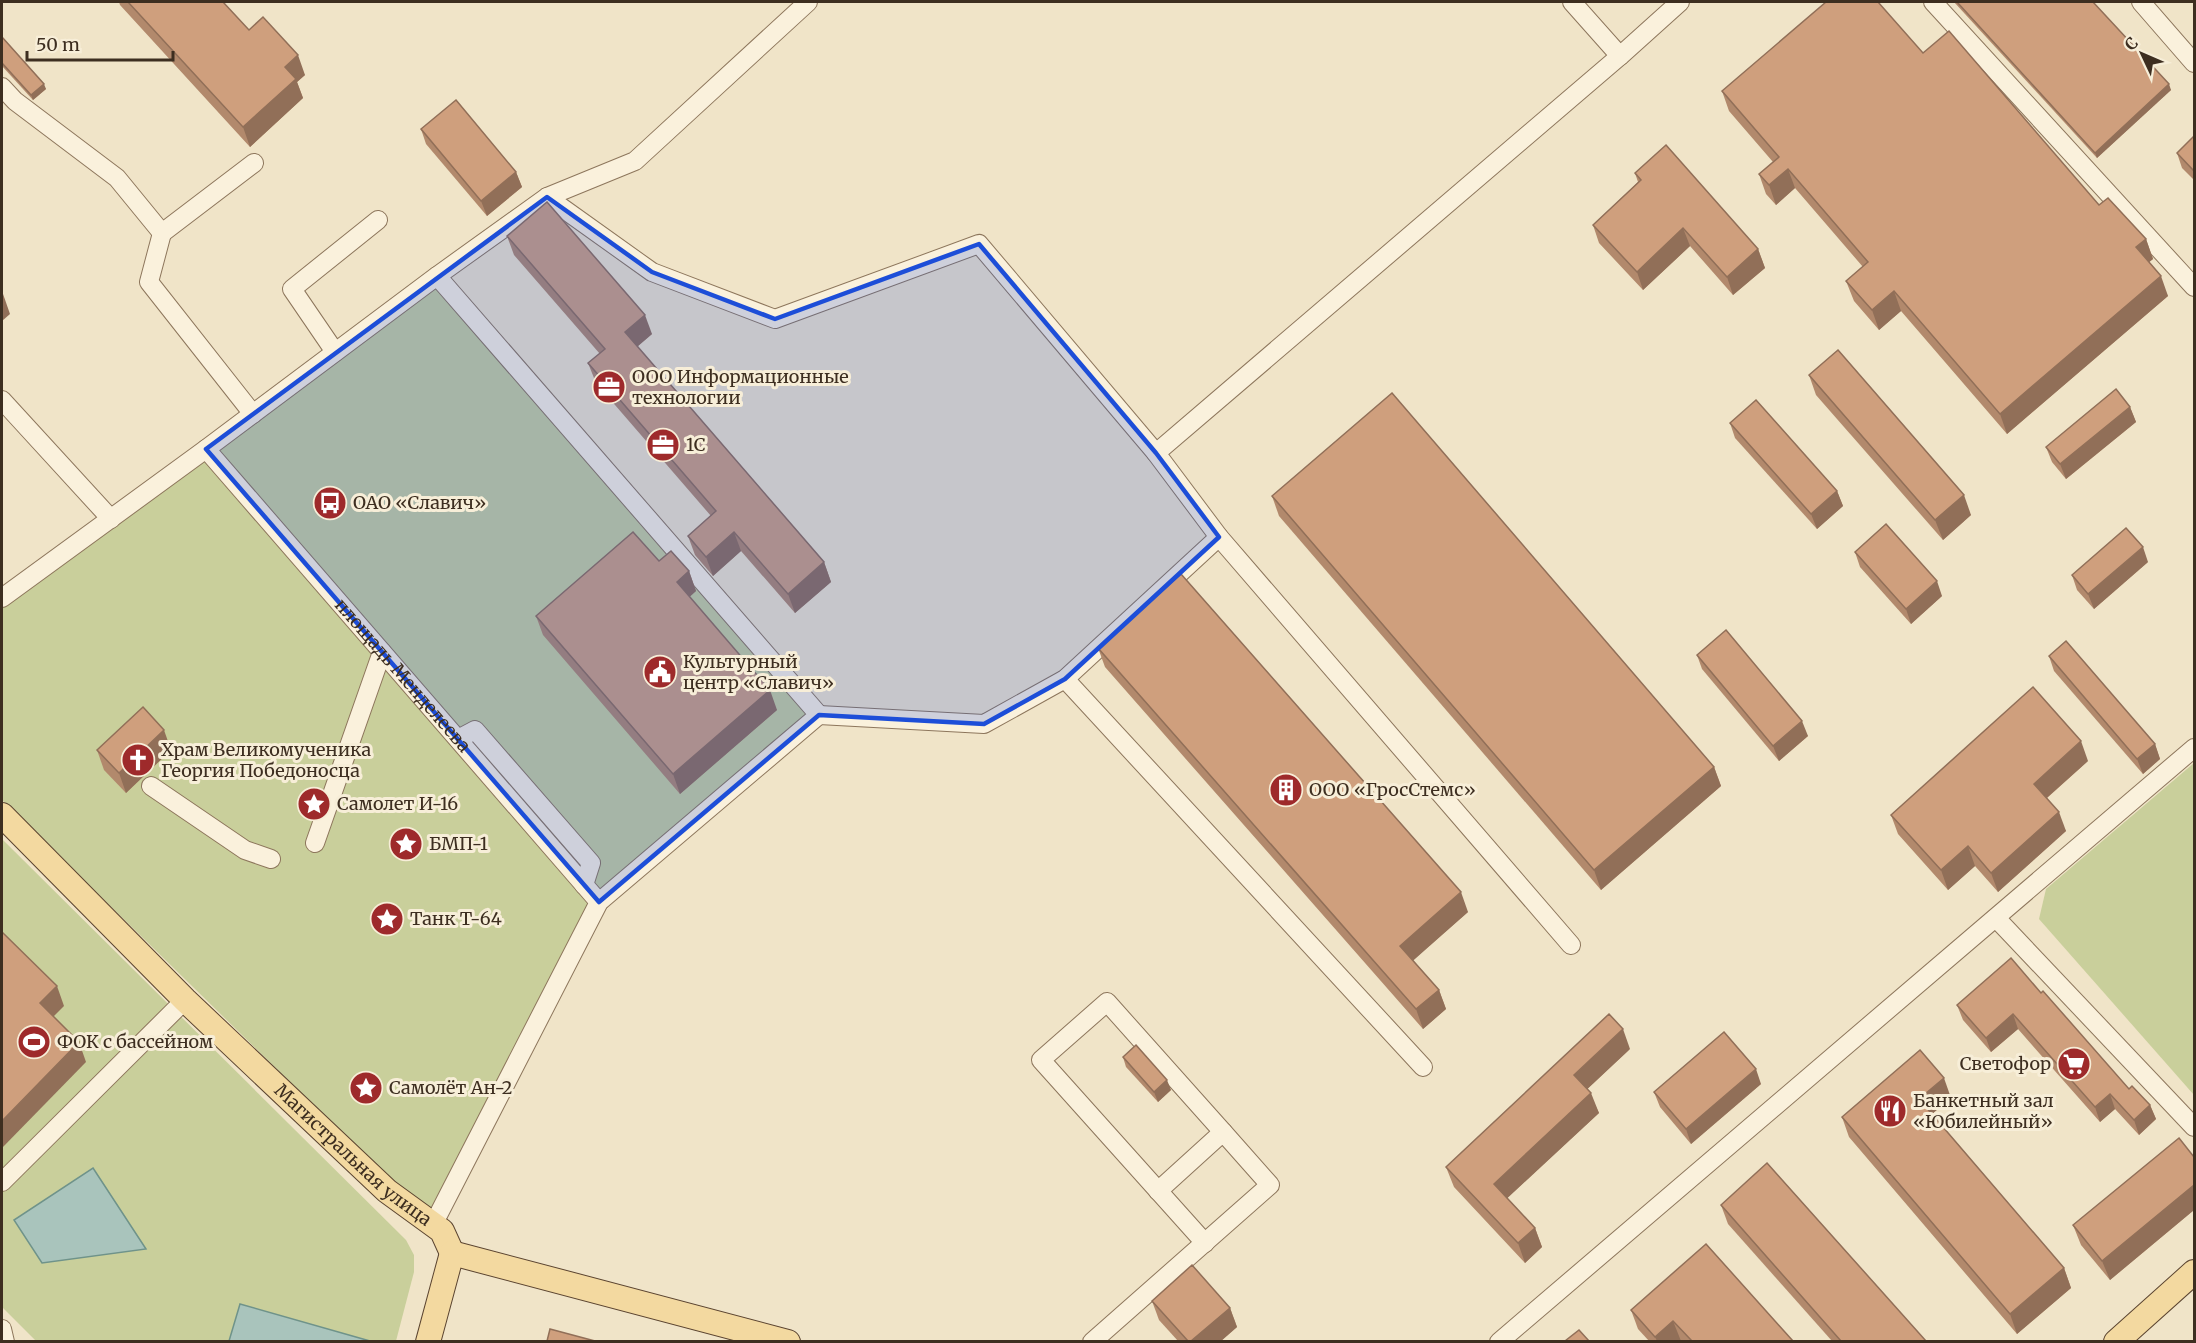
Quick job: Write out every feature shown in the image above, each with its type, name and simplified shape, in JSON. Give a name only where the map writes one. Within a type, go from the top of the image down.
[{"type":"main road","name":"Магистральная улица","points":[[2,814],[185,1000],[387,1191],[434,1223],[442,1231],[452,1253]]},
{"type":"main road","points":[[428,1341],[452,1253],[788,1341]]},
{"type":"main road","points":[[2116,1341],[2194,1272]]},
{"type":"street","points":[[2,598],[111,519],[131,510],[206,449],[546,197],[635,160],[808,2]]},
{"type":"street","points":[[1572,2],[1620,56]]},
{"type":"street","points":[[1156,453],[1680,2]]},
{"type":"street","points":[[1933,2],[2194,287]]},
{"type":"street","points":[[2141,2],[2194,63]]},
{"type":"street","points":[[2,87],[15,101],[117,178],[162,233]]},
{"type":"street","points":[[253,414],[148,282],[162,233],[254,163]]},
{"type":"street","points":[[546,197],[652,272],[775,319],[979,244],[1156,453],[1219,537],[1571,945]]},
{"type":"street","points":[[335,352],[292,289],[378,220]]},
{"type":"street","points":[[437,276],[819,715]]},
{"type":"street","points":[[2,400],[111,519]]},
{"type":"street","name":"площадь Менделеева","points":[[206,449],[335,607],[382,652],[599,902]]},
{"type":"street","points":[[434,1223],[599,902],[819,715],[984,724],[1065,679],[1219,537]]},
{"type":"street","points":[[315,843],[382,652]]},
{"type":"street","points":[[1065,679],[1423,1066]]},
{"type":"street","points":[[1499,1341],[2194,748]]},
{"type":"street","points":[[151,786],[245,850],[271,859]]},
{"type":"street","points":[[1996,918],[2194,1127]]},
{"type":"street","points":[[2,1182],[185,1000]]},
{"type":"street","points":[[1092,1341],[1205,1243],[1270,1185],[1107,1002],[1041,1060],[1205,1243]]},
{"type":"street","points":[[1158,1191],[1223,1132]]},
{"type":"street","points":[[2,1329],[5,1341]]},
{"type":"highlighted area","points":[[547,197],[652,272],[775,319],[979,244],[1156,453],[1219,537],[1065,679],[984,724],[819,715],[599,902],[206,449]]},
{"type":"green space","points":[[437,276],[819,715],[599,902],[433,1222],[2,800],[2,603]]},
{"type":"green space","points":[[2194,763],[2194,1095],[2039,919],[2046,889]]},
{"type":"green space","points":[[2,839],[406,1240],[414,1255],[414,1272],[396,1341],[36,1341],[2,1307]]},
{"type":"water","points":[[93,1168],[146,1249],[42,1263],[14,1220]]},
{"type":"water","points":[[240,1304],[370,1341],[229,1341]]},
{"type":"building","points":[[128,2],[223,2],[249,30],[263,17],[298,55],[285,67],[296,79],[243,127]]},
{"type":"building","points":[[1826,2],[1878,2],[1923,53],[1949,31],[2099,205],[2108,198],[2146,239],[2136,247],[2161,276],[2000,414],[1894,291],[1872,310],[1846,281],[1868,262],[1788,169],[1769,185],[1759,174],[1779,157],[1722,91]]},
{"type":"building","points":[[1957,2],[2093,2],[2169,84],[2095,153]]},
{"type":"building","points":[[2,37],[44,84],[31,95],[2,63]]},
{"type":"building","points":[[456,100],[516,172],[481,201],[421,129]]},
{"type":"building","points":[[2194,136],[2194,171],[2177,153]]},
{"type":"building","points":[[1666,145],[1758,249],[1727,277],[1683,228],[1637,272],[1593,225],[1641,180],[1635,173]]},
{"type":"building","points":[[547,202],[645,315],[625,332],[824,562],[788,594],[734,532],[706,557],[688,536],[716,511],[588,363],[605,349],[507,236]]},
{"type":"building","points":[[1838,350],[1964,495],[1935,520],[1809,375]]},
{"type":"building","points":[[2116,389],[2130,407],[2060,464],[2046,447]]},
{"type":"building","points":[[1392,393],[1714,767],[1594,870],[1272,496]]},
{"type":"building","points":[[1756,400],[1837,491],[1811,514],[1730,423]]},
{"type":"building","points":[[1886,524],[1937,581],[1906,609],[1855,552]]},
{"type":"building","points":[[2126,528],[2143,547],[2088,594],[2072,575]]},
{"type":"building","name":"Культурный центр «Славич»","points":[[633,532],[659,561],[671,551],[689,571],[677,582],[770,690],[673,774],[536,616]]},
{"type":"building","name":"ООО «ГросСтемс»","points":[[1181,574],[1461,892],[1400,946],[1439,990],[1416,1009],[1098,648]]},
{"type":"building","points":[[1726,630],[1802,721],[1773,746],[1697,655]]},
{"type":"building","points":[[2066,641],[2155,744],[2137,759],[2049,656]]},
{"type":"building","points":[[2033,687],[2081,741],[2034,784],[2059,812],[1991,873],[1968,846],[1941,870],[1891,815]]},
{"type":"building","points":[[143,707],[164,730],[119,773],[97,750]]},
{"type":"building","name":"ФОК с бассейном","points":[[2,932],[57,986],[40,1003],[79,1042],[2,1121]]},
{"type":"building","points":[[2011,958],[2129,1089],[2132,1086],[2150,1105],[2134,1120],[2110,1094],[2095,1107],[2013,1014],[1986,1038],[1957,1005]]},
{"type":"building","points":[[1609,1014],[1623,1029],[1574,1075],[1591,1093],[1494,1184],[1535,1228],[1518,1243],[1446,1167]]},
{"type":"building","points":[[1724,1032],[1756,1069],[1686,1129],[1654,1092]]},
{"type":"building","points":[[1136,1045],[1167,1080],[1154,1092],[1123,1057]]},
{"type":"building","points":[[1920,1050],[1944,1078],[1919,1099],[2064,1268],[2010,1314],[1842,1117]]},
{"type":"building","points":[[2179,1138],[2194,1157],[2194,1185],[2102,1261],[2073,1225]]},
{"type":"building","points":[[1767,1163],[1926,1341],[1841,1341],[1721,1205]]},
{"type":"building","points":[[1706,1244],[1793,1341],[1692,1341],[1673,1321],[1655,1337],[1631,1310]]},
{"type":"building","points":[[1192,1265],[1230,1308],[1191,1341],[1188,1341],[1152,1301]]},
{"type":"building","points":[[550,1329],[595,1341],[547,1341]]},
{"type":"building","points":[[1579,1330],[1589,1341],[1565,1341]]},
{"type":"place","name":"ООО Информационные технологии","points":[[609,387]]},
{"type":"place","name":"1С","points":[[663,445]]},
{"type":"place","name":"ОАО «Славич»","points":[[330,503]]},
{"type":"place","name":"Культурный центр «Славич»","points":[[660,672]]},
{"type":"place","name":"Храм Великомученика Георгия Победоносца","points":[[138,760]]},
{"type":"place","name":"ООО «ГросСтемс»","points":[[1286,790]]},
{"type":"place","name":"Самолет И-16","points":[[314,804]]},
{"type":"place","name":"БМП-1","points":[[406,844]]},
{"type":"place","name":"Танк Т-64","points":[[387,919]]},
{"type":"place","name":"ФОК с бассейном","points":[[34,1042]]},
{"type":"place","name":"Светофор","points":[[2074,1064]]},
{"type":"place","name":"Самолёт Ан-2","points":[[366,1088]]},
{"type":"place","name":"Банкетный зал «Юбилейный»","points":[[1890,1111]]}]
